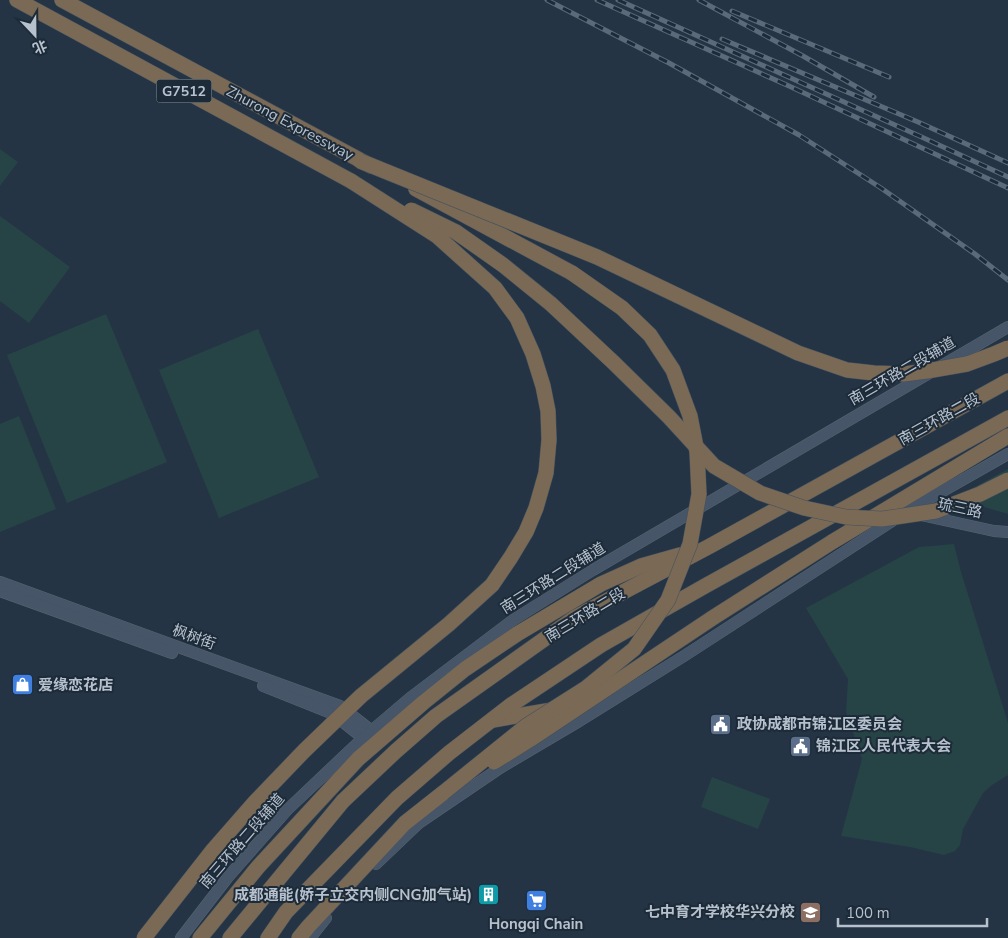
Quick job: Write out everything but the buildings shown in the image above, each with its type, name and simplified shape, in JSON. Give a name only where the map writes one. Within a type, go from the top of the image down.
[{"type":"highway","name":"Zhurong Expressway","points":[[17,0],[351,181]]},
{"type":"highway","name":"Zhurong Expressway","points":[[62,0],[360,160]]},
{"type":"highway","points":[[360,160],[597,257],[798,352],[847,370],[904,374],[927,372],[967,364],[1008,348]]},
{"type":"highway","points":[[299,938],[405,823],[526,726],[586,688],[634,649],[668,600],[690,544],[699,494],[697,452],[690,416],[673,370],[650,335],[622,308],[572,273],[360,160]]},
{"type":"highway","points":[[351,181],[456,232],[503,265],[551,304],[614,363],[669,417],[714,466],[760,493],[804,508],[846,517],[882,519],[936,511],[980,494],[1008,480]]},
{"type":"highway","points":[[144,938],[213,850],[255,802],[304,751],[361,696],[449,624],[492,585],[526,532],[536,508],[546,473],[549,440],[548,411],[543,386],[533,354],[517,318],[495,288],[437,236],[351,181]]},
{"type":"highway","name":"南三环路二段","points":[[230,938],[343,801],[436,716],[574,618],[710,546],[1008,381]]},
{"type":"highway","points":[[268,938],[286,912],[397,798],[489,720],[510,705],[601,646],[705,586],[1008,418]]},
{"type":"highway","points":[[443,793],[531,739],[714,617],[832,542],[1008,436]]},
{"type":"highway","points":[[200,938],[258,868],[358,759],[424,702],[466,669],[517,634],[601,584],[641,566],[710,546]]},
{"type":"highway","points":[[489,720],[574,707]]},
{"type":"highway","points":[[195,938],[217,916]]},
{"type":"main road","name":"南三环路二段辅道","points":[[181,938],[228,877],[287,810],[367,735],[410,698],[513,620],[593,570],[1008,327]]},
{"type":"main road","points":[[419,822],[500,768],[720,633],[906,512],[1008,454]]},
{"type":"main road","name":"琉三路","points":[[906,512],[994,531],[1008,532]]},
{"type":"main road","name":"枫树街","points":[[0,582],[340,706],[367,735]]},
{"type":"main road","name":"枫树街","points":[[0,591],[254,682],[333,714],[367,735]]},
{"type":"main road","points":[[310,938],[320,924],[368,872],[419,822],[508,748],[574,707],[647,666],[720,633]]},
{"type":"green space","points":[[0,149],[18,162],[0,186]]},
{"type":"green space","points":[[0,216],[70,267],[29,323],[0,301]]},
{"type":"green space","points":[[106,314],[167,462],[67,503],[7,355]]},
{"type":"green space","points":[[258,329],[319,477],[219,518],[159,370]]},
{"type":"green space","points":[[19,416],[56,509],[0,532],[0,424]]},
{"type":"green space","points":[[1008,469],[1008,514],[954,498]]},
{"type":"green space","points":[[954,544],[1008,723],[1008,775],[983,793],[963,829],[960,845],[955,851],[944,855],[910,847],[841,836],[862,759],[846,712],[848,679],[806,608],[919,547]]},
{"type":"green space","points":[[712,777],[770,799],[758,829],[701,807]]},
{"type":"railway","points":[[547,0],[669,63],[799,135],[881,188],[975,254],[1008,280]]},
{"type":"railway","points":[[597,0],[789,86],[1008,188]]},
{"type":"railway","points":[[618,0],[1008,177]]},
{"type":"railway","points":[[699,0],[874,97]]},
{"type":"railway","points":[[732,11],[889,77]]},
{"type":"railway","points":[[722,39],[918,122],[1008,163]]},
{"type":"place","name":"爱缘恋花店","points":[[22,685]]},
{"type":"place","name":"政协成都市锦江区委员会","points":[[721,724]]},
{"type":"place","name":"锦江区人民代表大会","points":[[800,746]]},
{"type":"place","name":"成都通能(娇子立交内侧CNG加气站)","points":[[488,895]]},
{"type":"place","name":"Hongqi Chain","points":[[536,901]]},
{"type":"place","name":"七中育才学校华兴分校","points":[[811,912]]}]
